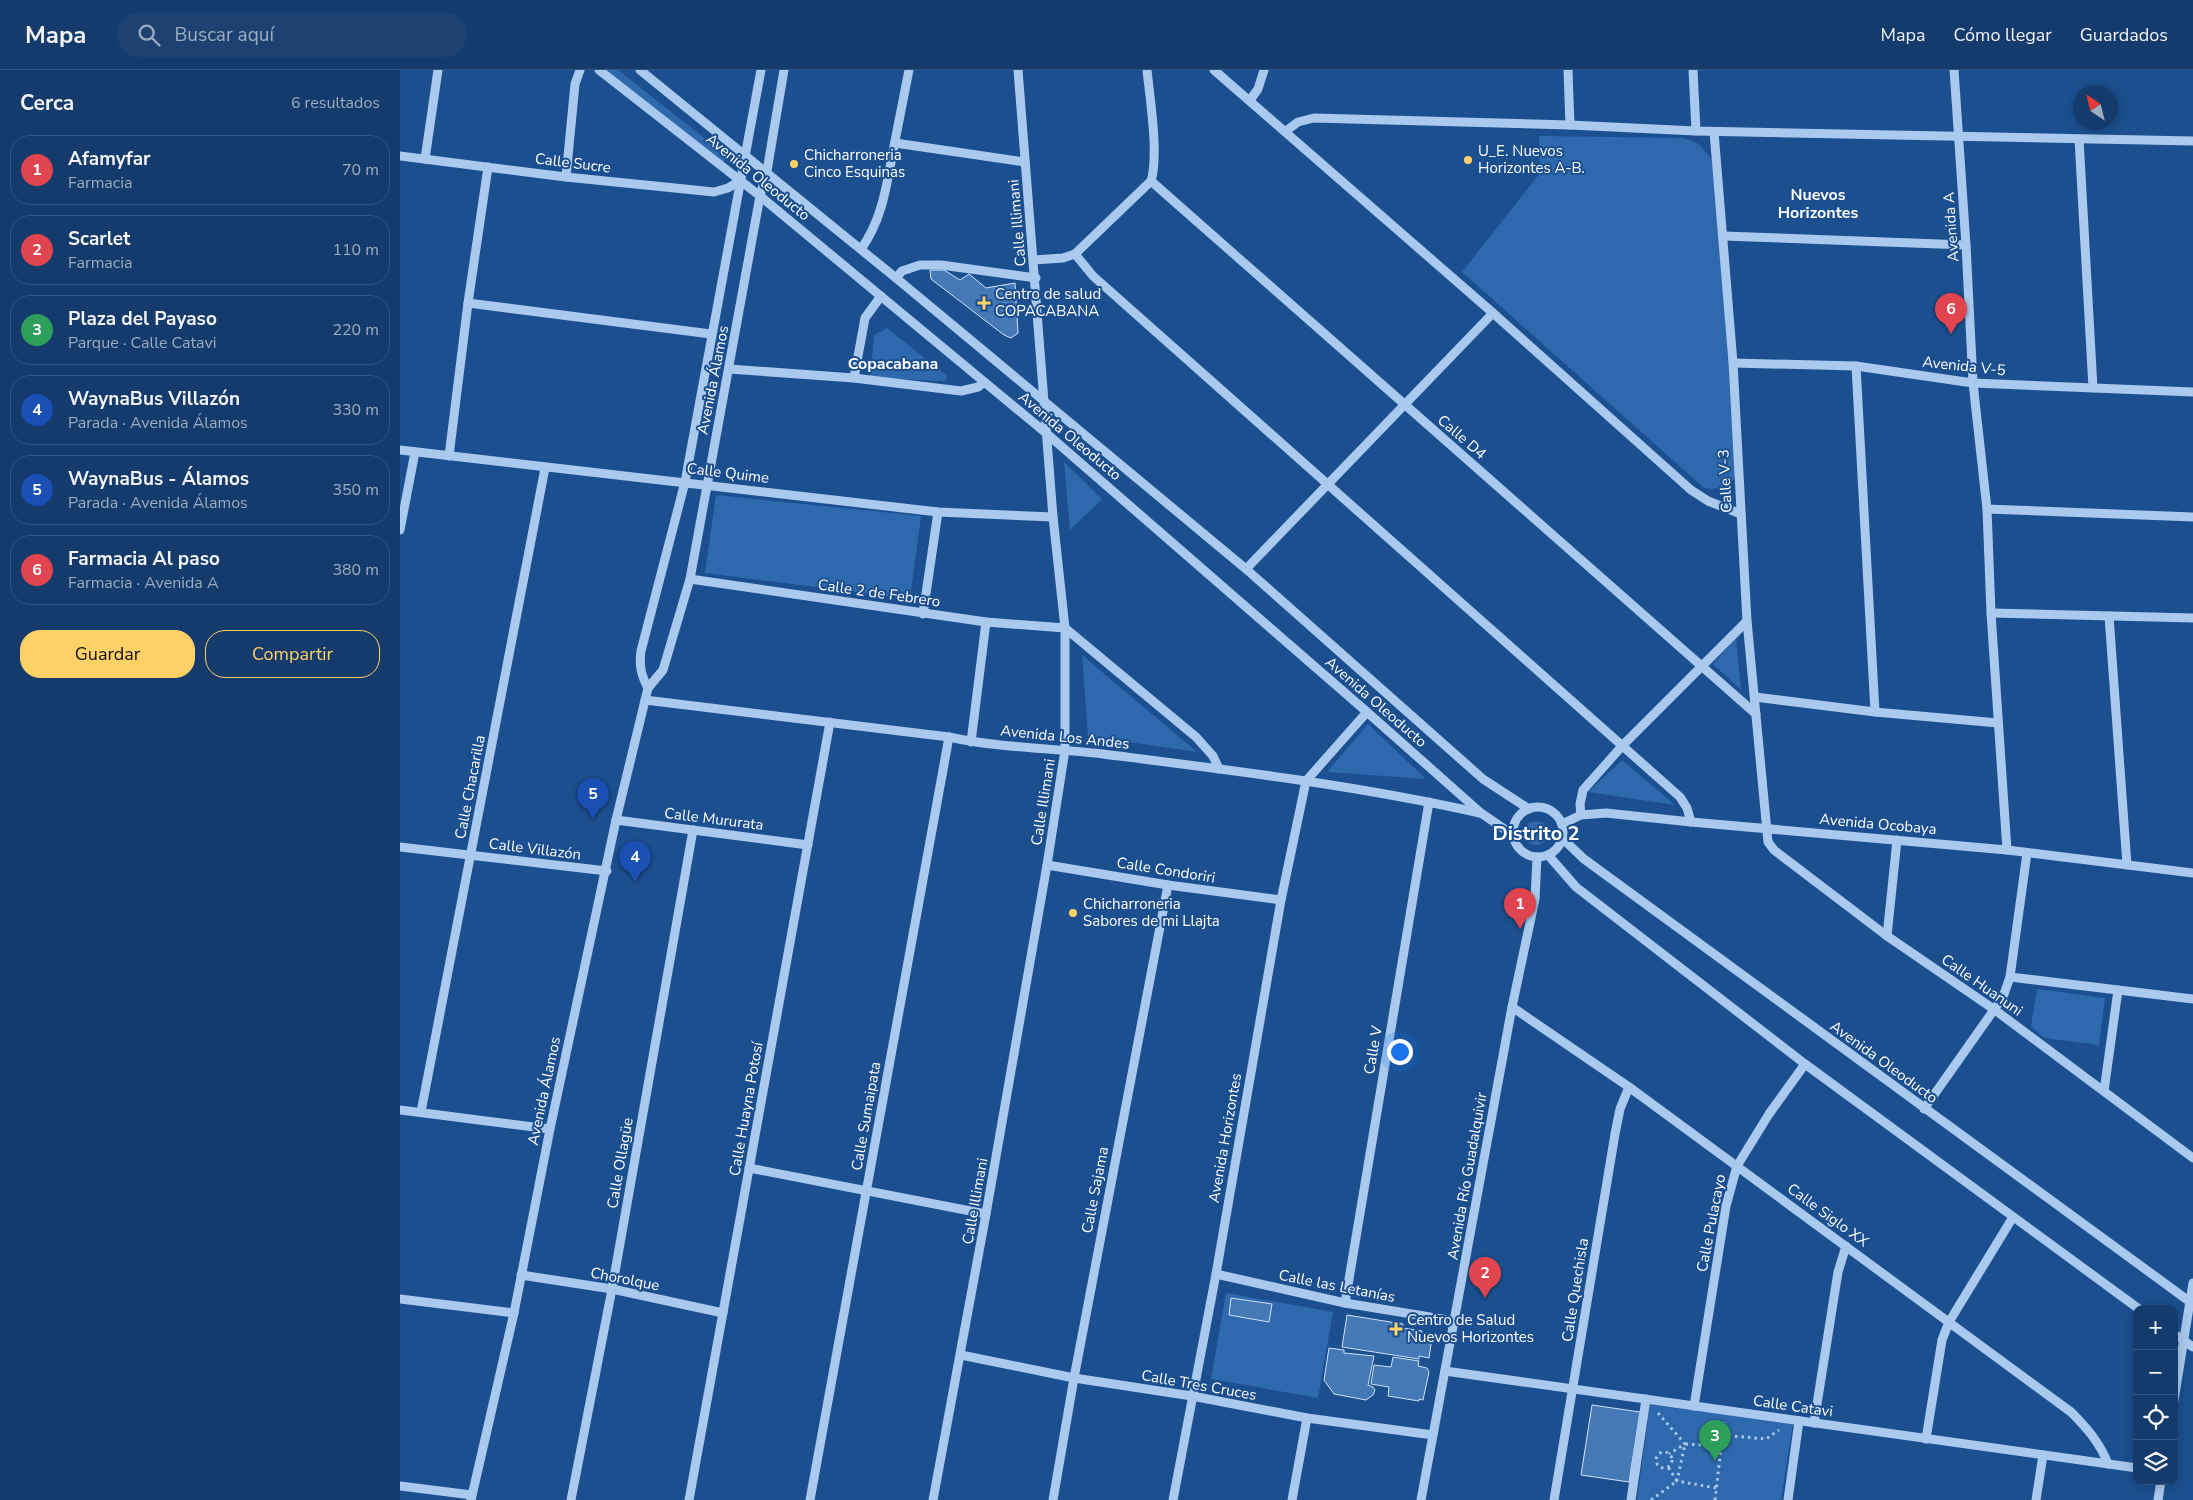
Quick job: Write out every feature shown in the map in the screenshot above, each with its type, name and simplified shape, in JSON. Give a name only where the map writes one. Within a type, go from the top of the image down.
[{"type":"street","points":[[425,159],[438,70]]},
{"type":"street","points":[[566,177],[575,84],[580,70]]},
{"type":"street","name":"Avenida Oleoducto","points":[[600,70],[741,180],[1046,432],[1368,712],[1481,813],[1513,835]]},
{"type":"street","name":"Avenida Oleoducto","points":[[640,70],[861,248],[1246,569],[1483,779],[1529,809]]},
{"type":"street","name":"Avenida Álamos","points":[[648,688],[642,678],[639,666],[641,651],[685,482],[761,70]]},
{"type":"street","name":"Avenida Álamos","points":[[471,1498],[514,1313],[550,1129],[607,871],[616,820],[648,688],[663,670],[690,579],[760,196],[767,171],[784,70]]},
{"type":"street","points":[[861,248],[869,238],[878,218],[884,197],[909,70]]},
{"type":"street","name":"Calle Illimani","points":[[933,1500],[961,1355],[1048,865],[1065,750],[1065,628],[1053,517],[1036,278],[1018,70]]},
{"type":"street","points":[[1034,260],[1063,258],[1075,254],[1151,181],[1154,170],[1154,154],[1147,70]]},
{"type":"street","points":[[1214,70],[1493,313],[1692,490],[1708,501],[1741,514]]},
{"type":"street","points":[[1250,100],[1258,89],[1264,70]]},
{"type":"street","points":[[1568,70],[1570,125]]},
{"type":"street","points":[[1693,70],[1696,131]]},
{"type":"street","name":"Avenida A","points":[[1954,70],[1966,245],[1972,383],[1987,509],[1991,613],[2007,850]]},
{"type":"street","points":[[1286,132],[1298,122],[1314,118],[1570,125],[1714,132],[2193,141]]},
{"type":"street","name":"Calle V-3","points":[[1714,132],[1733,363],[1747,621],[1767,828]]},
{"type":"street","points":[[2079,139],[2093,388]]},
{"type":"street","points":[[894,143],[1025,162]]},
{"type":"street","name":"Calle Sucre","points":[[400,156],[566,177],[714,192],[728,188],[741,180]]},
{"type":"street","points":[[449,456],[468,302],[488,167]]},
{"type":"street","name":"Calle D4","points":[[1151,181],[1756,714]]},
{"type":"street","points":[[1723,236],[1966,245]]},
{"type":"street","points":[[1075,254],[1093,276],[1680,797],[1687,808],[1691,822]]},
{"type":"street","points":[[896,278],[909,267],[927,265],[941,265],[1036,278]]},
{"type":"street","points":[[854,378],[865,318],[881,296]]},
{"type":"street","points":[[468,302],[711,334]]},
{"type":"street","points":[[1246,569],[1493,313]]},
{"type":"street","name":"Avenida V-5","points":[[1733,363],[1856,366],[1972,383],[2193,392]]},
{"type":"street","points":[[1856,366],[1875,712]]},
{"type":"street","points":[[729,369],[854,378],[961,391],[978,387],[984,382]]},
{"type":"street","name":"Calle Quime","points":[[400,450],[938,512],[1053,517]]},
{"type":"street","points":[[400,530],[415,452]]},
{"type":"street","name":"Calle Chacarilla","points":[[421,1112],[472,856],[545,468]]},
{"type":"street","points":[[1987,509],[2193,517]]},
{"type":"street","points":[[923,614],[938,512]]},
{"type":"street","name":"Calle 2 de Febrero","points":[[690,579],[923,614],[986,622],[1065,628]]},
{"type":"street","points":[[1991,613],[2193,618]]},
{"type":"street","points":[[2109,616],[2127,865]]},
{"type":"street","points":[[1581,815],[1580,804],[1583,790],[1623,745],[1747,621]]},
{"type":"street","points":[[971,742],[986,622]]},
{"type":"street","points":[[1065,628],[1196,737],[1213,756],[1219,769]]},
{"type":"street","points":[[1755,697],[1875,712],[1998,723]]},
{"type":"street","name":"Avenida Los Andes","points":[[645,700],[949,737],[971,742],[1065,750],[1219,769],[1306,781],[1481,813]]},
{"type":"street","points":[[1306,781],[1368,712]]},
{"type":"street","name":"Calle Huayna Potosí","points":[[689,1500],[830,722]]},
{"type":"street","name":"Calle Sumaipata","points":[[810,1500],[949,737]]},
{"type":"street","name":"Avenida Horizontes","points":[[1173,1500],[1216,1274],[1281,900],[1306,781]]},
{"type":"street","name":"Calle V","points":[[1345,1303],[1429,802]]},
{"type":"street","points":[[1545,808],[1552,812],[1562,824],[1562,838],[1554,851],[1548,855],[1528,856],[1515,843],[1513,835],[1517,820],[1529,809],[1545,808]]},
{"type":"street","name":"Avenida Ocobaya","points":[[1562,824],[1581,815],[1606,812],[1691,822],[2007,850],[2193,873]]},
{"type":"street","name":"Calle Mururata","points":[[616,820],[808,845]]},
{"type":"street","name":"Calle Huanuni","points":[[1767,828],[1768,842],[1774,850],[1887,936],[1995,1010],[2193,1158]]},
{"type":"street","name":"Calle Ollagüe","points":[[571,1500],[612,1289],[693,830]]},
{"type":"street","name":"Avenida Oleoducto","points":[[1562,838],[1584,860],[2192,1303]]},
{"type":"street","points":[[1887,936],[1897,840]]},
{"type":"street","name":"Calle Villazón","points":[[400,847],[607,871]]},
{"type":"street","points":[[1924,1109],[2003,997],[2010,977],[2027,853]]},
{"type":"street","points":[[1548,855],[1576,887],[1805,1064],[2134,1305]]},
{"type":"street","name":"Avenida Río Guadalquivir","points":[[1421,1500],[1512,1007],[1535,899],[1537,857]]},
{"type":"street","name":"Calle Condoriri","points":[[1048,865],[1168,885],[1281,900]]},
{"type":"street","name":"Calle Sajama","points":[[1053,1500],[1074,1378],[1168,885]]},
{"type":"street","points":[[2010,977],[2193,999]]},
{"type":"street","points":[[2104,1091],[2118,990]]},
{"type":"street","name":"Calle Siglo XX","points":[[1512,1007],[1629,1087],[2071,1412],[2090,1431],[2102,1449],[2108,1464]]},
{"type":"street","name":"Calle Pulacayo","points":[[1694,1406],[1726,1206],[1737,1166],[1769,1114],[1805,1064]]},
{"type":"street","name":"Calle Quechisla","points":[[1554,1500],[1615,1134],[1620,1109],[1629,1087]]},
{"type":"street","points":[[400,1110],[550,1129]]},
{"type":"street","points":[[749,1168],[986,1214]]},
{"type":"street","points":[[1926,1439],[1942,1340],[1949,1322],[2013,1217]]},
{"type":"street","points":[[1814,1423],[1838,1272],[1846,1246]]},
{"type":"street","name":"Calle las Letanías","points":[[1216,1274],[1345,1303],[1454,1321]]},
{"type":"street","name":"Chorolque","points":[[521,1275],[612,1289],[723,1313]]},
{"type":"street","points":[[2175,1395],[2192,1303],[2193,1283]]},
{"type":"street","points":[[400,1299],[514,1313]]},
{"type":"street","points":[[2178,1337],[2193,1347]]},
{"type":"street","name":"Calle Tres Cruces","points":[[961,1355],[1074,1378],[1192,1396],[1307,1418],[1433,1435]]},
{"type":"street","name":"Calle Catavi","points":[[1445,1371],[2133,1467]]},
{"type":"street","points":[[1631,1500],[1646,1399]]},
{"type":"street","points":[[1292,1500],[1307,1418]]},
{"type":"street","points":[[1788,1500],[1799,1421]]},
{"type":"street","points":[[2036,1500],[2043,1455]]},
{"type":"street","points":[[2158,1500],[2160,1485]]},
{"type":"street","points":[[400,1486],[471,1498]]},
{"type":"path","points":[[1652,1407],[1685,1444]]},
{"type":"path","points":[[1715,1500],[1724,1417]]},
{"type":"path","points":[[1722,1435],[1766,1440],[1786,1425]]},
{"type":"path","points":[[1652,1500],[1678,1481],[1685,1444]]},
{"type":"path","points":[[1668,1467],[1660,1467],[1656,1459],[1661,1453],[1669,1454],[1685,1444],[1721,1446]]},
{"type":"path","points":[[1668,1467],[1672,1461],[1669,1454]]},
{"type":"path","points":[[1668,1467],[1678,1481],[1716,1488]]},
{"type":"shaded area","points":[[604,70],[618,70],[727,156],[726,160],[721,162]]},
{"type":"shaded area","points":[[1539,136],[1684,138],[1699,144],[1714,162],[1736,476],[1726,486],[1714,489],[1704,488],[1462,272],[1540,173]]},
{"type":"shaded area","points":[[887,328],[947,376],[946,381],[870,378],[874,335]]},
{"type":"shaded area","points":[[1064,462],[1102,499],[1070,530]]},
{"type":"shaded area","points":[[716,495],[921,516],[910,599],[705,573]]},
{"type":"shaded area","points":[[1736,638],[1741,690],[1713,664]]},
{"type":"shaded area","points":[[1082,655],[1197,752],[1088,736]]},
{"type":"shaded area","points":[[1368,724],[1426,779],[1327,772]]},
{"type":"shaded area","points":[[1622,760],[1675,805],[1588,792]]},
{"type":"shaded area","points":[[1536,821],[1545,824],[1548,833],[1545,842],[1536,845],[1527,842],[1524,833],[1527,824]]},
{"type":"shaded area","points":[[2037,989],[2105,998],[2099,1045],[2044,1038],[2031,1026]]},
{"type":"shaded area","points":[[1226,1293],[1333,1312],[1318,1398],[1211,1379]]},
{"type":"shaded area","points":[[1650,1405],[1793,1423],[1781,1500],[1637,1500]]},
{"type":"building","points":[[930,270],[944,270],[960,280],[969,274],[986,288],[1015,283],[1018,333],[1011,338],[1004,335],[931,279]]},
{"type":"building","points":[[1231,1298],[1272,1304],[1269,1322],[1229,1315]]},
{"type":"building","points":[[1347,1315],[1403,1324],[1403,1328],[1422,1331],[1422,1335],[1432,1337],[1429,1358],[1419,1356],[1419,1359],[1342,1347]]},
{"type":"building","points":[[1329,1348],[1344,1350],[1344,1353],[1374,1356],[1368,1385],[1375,1390],[1373,1395],[1366,1400],[1334,1394],[1324,1380]]},
{"type":"building","points":[[1393,1357],[1419,1361],[1418,1366],[1427,1368],[1429,1372],[1423,1400],[1388,1396],[1389,1387],[1371,1384],[1374,1365],[1391,1367]]},
{"type":"building","points":[[1592,1405],[1640,1412],[1629,1482],[1581,1475]]},
{"type":"place","name":"U_E. Nuevos Horizontes A-B.","points":[[1468,160]]},
{"type":"place","name":"Chicharroneria Cinco Esquinas","points":[[794,164]]},
{"type":"place","name":"Centro de salud COPACABANA","points":[[984,303]]},
{"type":"place","name":"Farmacia Al paso","points":[[1951,334]]},
{"type":"place","name":"WaynaBus - Álamos","points":[[593,819]]},
{"type":"place","name":"WaynaBus Villazón","points":[[635,882]]},
{"type":"place","name":"Chicharroneria Sabores de mi Llajta","points":[[1073,913]]},
{"type":"place","name":"Afamyfar","points":[[1520,929]]},
{"type":"place","name":"Scarlet","points":[[1485,1298]]},
{"type":"place","name":"Centro de Salud Nuevos Horizontes","points":[[1396,1329]]},
{"type":"place","name":"Plaza del Payaso","points":[[1715,1461]]},
{"type":"district","name":"Nuevos Horizontes","points":[[1818,203]]},
{"type":"district","name":"Copacabana","points":[[893,363]]},
{"type":"district","name":"Distrito 2","points":[[1536,833]]}]
